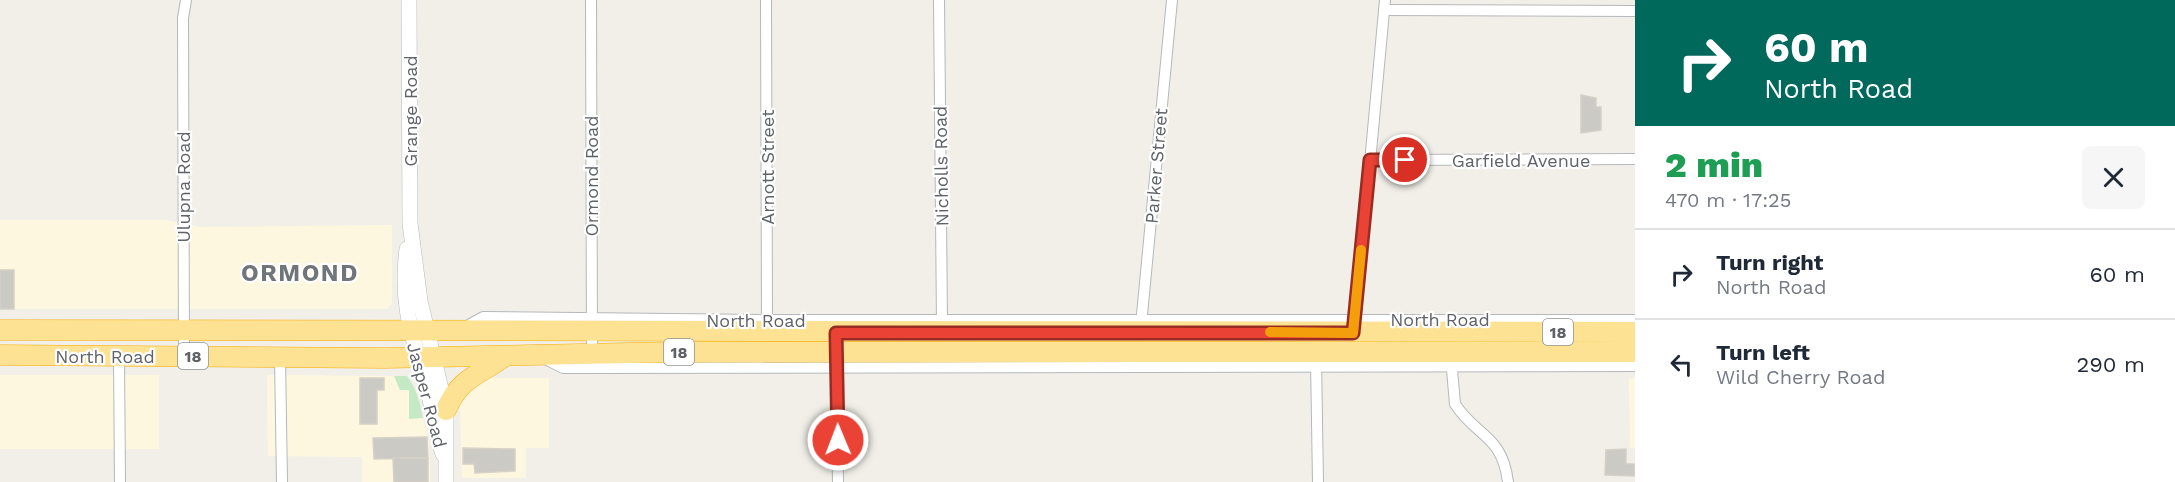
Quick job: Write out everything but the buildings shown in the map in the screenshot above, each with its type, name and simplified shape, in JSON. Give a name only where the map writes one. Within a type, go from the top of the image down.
[{"type":"highway","name":"North Road","points":[[0,330],[456,331],[591,325],[767,327],[837,350],[942,326],[1354,326],[1451,350],[1635,352]]},
{"type":"highway","points":[[343,331],[344,357]]},
{"type":"highway","name":"North Road","points":[[0,355],[426,357],[592,352],[837,350],[1140,352],[1316,358],[1451,350],[1635,332]]},
{"type":"highway","points":[[446,410],[453,395],[468,378],[506,355]]},
{"type":"main road","name":"Grange Road","points":[[409,0],[410,223],[420,301],[419,331],[426,357]]},
{"type":"main road","name":"Jasper Road","points":[[426,357],[446,410],[448,433],[444,460]]},
{"type":"main road","name":"Jasper Road","points":[[426,357],[434,426],[444,460],[446,482]]},
{"type":"street","name":"Ulupna Road","points":[[180,0],[183,18],[184,356]]},
{"type":"street","name":"Ulupna Road","points":[[183,18],[186,0]]},
{"type":"street","name":"Ormond Road","points":[[591,0],[592,352]]},
{"type":"street","name":"Arnott Street","points":[[766,0],[767,327]]},
{"type":"street","name":"Nicholls Road","points":[[939,0],[942,326]]},
{"type":"street","name":"Parker Street","points":[[1140,352],[1172,0]]},
{"type":"street","points":[[1354,326],[1384,5],[1635,10]]},
{"type":"street","name":"Garfield Avenue","points":[[1370,160],[1635,159]]},
{"type":"street","name":"North Road","points":[[1354,326],[1635,320]]},
{"type":"street","name":"North Road","points":[[767,327],[942,326]]},
{"type":"street","name":"North Road","points":[[534,354],[563,368],[837,350],[1316,358]]},
{"type":"street","points":[[837,350],[838,482]]},
{"type":"street","name":"North Road","points":[[1451,350],[1635,366]]},
{"type":"street","points":[[1451,350],[1455,404],[1493,442],[1504,463],[1508,482]]},
{"type":"street","points":[[119,356],[120,482]]},
{"type":"street","points":[[280,357],[282,482]]},
{"type":"street","points":[[1316,358],[1318,482]]},
{"type":"shaded area","points":[[0,220],[166,220],[199,227],[392,225],[392,303],[387,309],[0,309]]},
{"type":"shaded area","points":[[0,375],[159,375],[159,449],[0,449]]},
{"type":"shaded area","points":[[267,375],[407,376],[416,390],[429,442],[430,482],[362,482],[362,457],[268,456]]},
{"type":"shaded area","points":[[481,378],[549,378],[549,448],[526,448],[526,478],[462,478],[460,405]]},
{"type":"shaded area","points":[[1629,378],[1635,378],[1635,448],[1630,448]]},
{"type":"green space","points":[[394,376],[407,376],[418,396],[423,418],[409,419],[409,390],[400,390]]},
{"type":"slow traffic","points":[[1270,332],[1353,333],[1361,250]]},
{"type":"district","name":"ORMOND","points":[[300,273]]},
{"type":"route","points":[[838,440],[836,333],[1353,333],[1370,160],[1405,160]]}]
